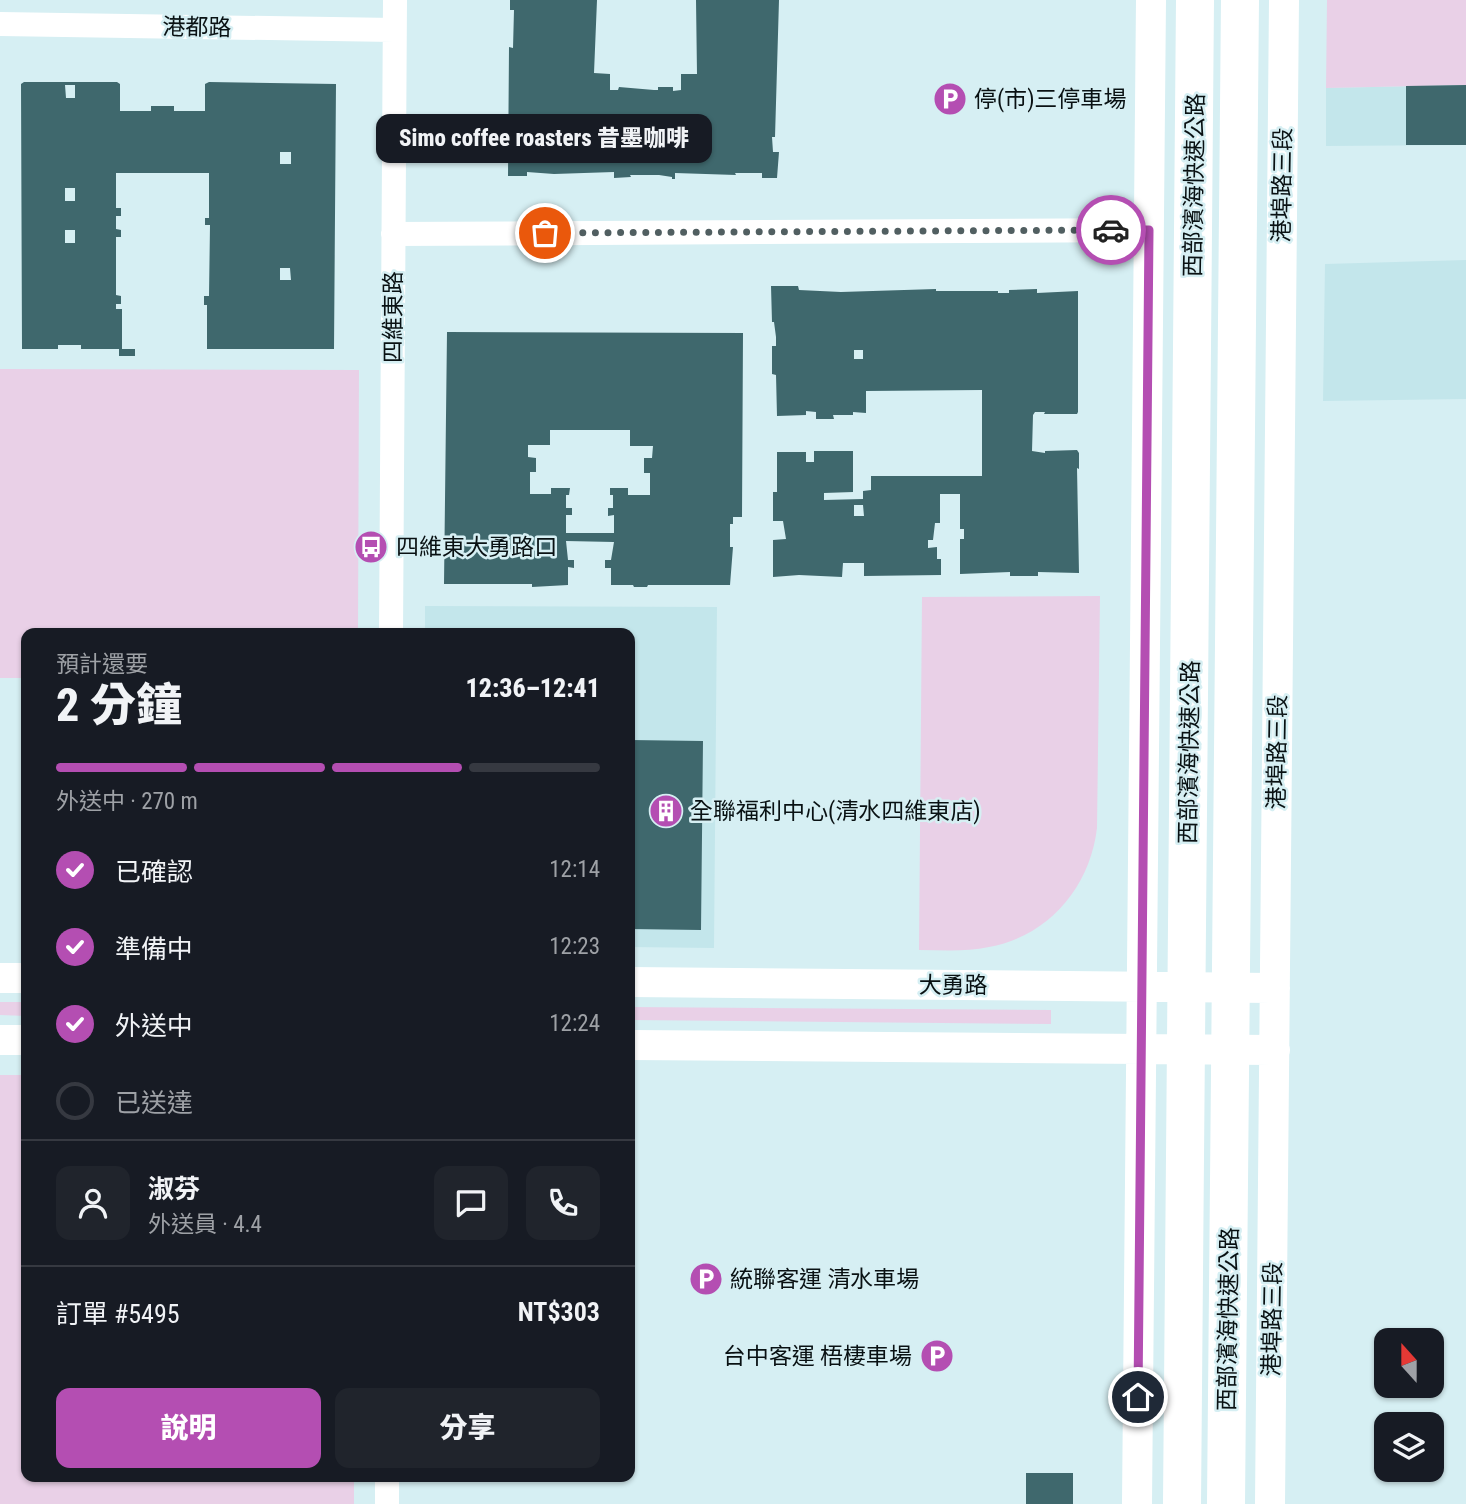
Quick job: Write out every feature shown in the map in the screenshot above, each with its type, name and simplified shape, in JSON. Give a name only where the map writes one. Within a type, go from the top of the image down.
[{"type":"highway","name":"西部濱海快速公路","points":[[1182,1504],[1195,0]]},
{"type":"highway","name":"西部濱海快速公路","points":[[1226,1504],[1240,0]]},
{"type":"street","name":"四維東路","points":[[391,628],[395,0]]},
{"type":"street","points":[[1137,1504],[1151,0]]},
{"type":"street","name":"港埠路三段","points":[[1270,1504],[1284,0]]},
{"type":"street","name":"港都路","points":[[0,24],[394,30]]},
{"type":"street","points":[[393,233],[1149,230]]},
{"type":"street","points":[[0,978],[21,978]]},
{"type":"street","name":"大勇路","points":[[635,982],[1275,988]]},
{"type":"street","points":[[0,1040],[21,1040]]},
{"type":"street","points":[[635,1045],[1275,1050]]},
{"type":"street","points":[[387,1482],[387,1504]]},
{"type":"shaded area","points":[[1327,0],[1466,0],[1466,85],[1326,88]]},
{"type":"shaded area","points":[[1466,85],[1466,145],[1326,146],[1326,88]]},
{"type":"shaded area","points":[[1466,260],[1466,399],[1323,401],[1325,264]]},
{"type":"shaded area","points":[[0,369],[359,370],[358,628],[21,628],[21,678],[0,678]]},
{"type":"shaded area","points":[[1100,596],[1097,828],[1086,870],[1063,906],[1030,932],[1011,941],[980,949],[919,950],[922,597]]},
{"type":"shaded area","points":[[425,606],[717,607],[714,948],[635,947],[635,628],[425,628]]},
{"type":"shaded area","points":[[0,1002],[21,1002],[21,1016],[0,1015]]},
{"type":"shaded area","points":[[635,1007],[1051,1010],[1051,1024],[635,1020]]},
{"type":"shaded area","points":[[0,1075],[21,1075],[21,1482],[354,1482],[354,1504],[0,1504]]},
{"type":"building","points":[[510,0],[597,0],[594,73],[610,74],[610,90],[618,90],[619,87],[658,90],[658,87],[673,87],[673,91],[681,90],[681,74],[697,74],[696,0],[779,0],[775,137],[772,137],[773,152],[779,152],[777,178],[762,178],[762,173],[675,173],[675,179],[659,175],[614,178],[614,172],[527,172],[527,176],[508,176],[509,47],[513,48],[514,10],[510,10]]},
{"type":"building","points":[[117,82],[120,84],[120,111],[151,111],[151,106],[174,106],[174,111],[205,111],[205,84],[209,82],[336,84],[334,349],[207,349],[207,305],[204,305],[204,296],[209,296],[210,225],[205,225],[205,218],[209,218],[209,173],[116,173],[116,208],[121,208],[121,216],[116,216],[116,229],[121,230],[121,237],[116,237],[116,295],[121,296],[121,304],[116,304],[116,309],[122,309],[122,349],[135,349],[135,356],[119,356],[119,349],[81,349],[81,345],[58,345],[58,349],[22,349],[21,84]],"holes":[[[65,85],[75,85],[75,98],[66,98]],[[280,152],[291,152],[291,164],[280,164]],[[65,188],[75,188],[75,201],[65,201]],[[65,230],[75,230],[75,243],[65,243]],[[280,268],[290,268],[291,280],[280,280]]]},
{"type":"building","points":[[1466,85],[1466,145],[1406,145],[1406,86]]},
{"type":"building","points":[[771,286],[798,286],[799,290],[841,292],[936,289],[998,293],[1037,289],[1037,293],[1078,291],[1078,412],[1035,412],[1032,451],[1045,453],[1077,450],[1079,453],[1079,573],[1038,572],[1038,576],[1010,576],[1010,572],[960,574],[960,539],[964,539],[964,529],[960,529],[960,494],[940,494],[940,523],[935,523],[933,540],[928,540],[928,548],[937,547],[937,559],[941,559],[941,575],[864,576],[864,563],[843,563],[842,577],[773,577],[773,540],[786,539],[783,521],[773,521],[773,492],[777,492],[777,452],[806,452],[806,462],[814,462],[814,451],[853,451],[853,492],[824,493],[824,500],[863,499],[863,491],[871,490],[871,476],[982,476],[982,390],[866,391],[866,413],[833,415],[834,419],[816,419],[816,412],[806,411],[806,415],[777,416],[776,375],[772,374],[772,346],[776,346],[776,337],[772,322]],"holes":[[[854,350],[863,350],[863,359],[854,359]],[[854,505],[863,505],[864,516],[854,516]]]},
{"type":"building","points":[[447,332],[743,333],[742,517],[733,517],[733,524],[730,524],[730,547],[733,547],[730,585],[611,585],[611,568],[605,568],[605,560],[611,560],[614,542],[566,541],[568,560],[574,560],[574,568],[568,567],[568,585],[532,587],[532,584],[444,584]],"holes":[[[550,430],[630,430],[630,446],[653,446],[652,458],[644,458],[644,473],[650,473],[650,495],[628,495],[628,488],[610,488],[613,508],[608,508],[608,516],[614,515],[614,533],[566,533],[566,515],[572,515],[572,508],[566,508],[566,495],[569,495],[570,488],[551,488],[551,494],[530,494],[530,472],[536,472],[536,458],[528,457],[528,445],[550,445]]]},
{"type":"building","name":"全聯福利中心(清水四維東店)","points":[[635,740],[703,741],[701,930],[635,929]]},
{"type":"building","points":[[1026,1473],[1073,1473],[1073,1504],[1026,1504]]},
{"type":"way so far","points":[[545,233],[1111,230]]},
{"type":"place","name":"停(市)三停車場","points":[[950,99]]},
{"type":"place","name":"Simo coffee roasters 昔墨咖啡","points":[[545,233]]},
{"type":"place","name":"四維東大勇路口","points":[[371,547]]},
{"type":"place","name":"全聯福利中心(清水四維東店)","points":[[666,811]]},
{"type":"place","name":"統聯客運 清水車場","points":[[706,1279]]},
{"type":"place","name":"台中客運 梧棲車場","points":[[937,1356]]},
{"type":"route","points":[[1111,230],[1149,230],[1138,1397]]}]
